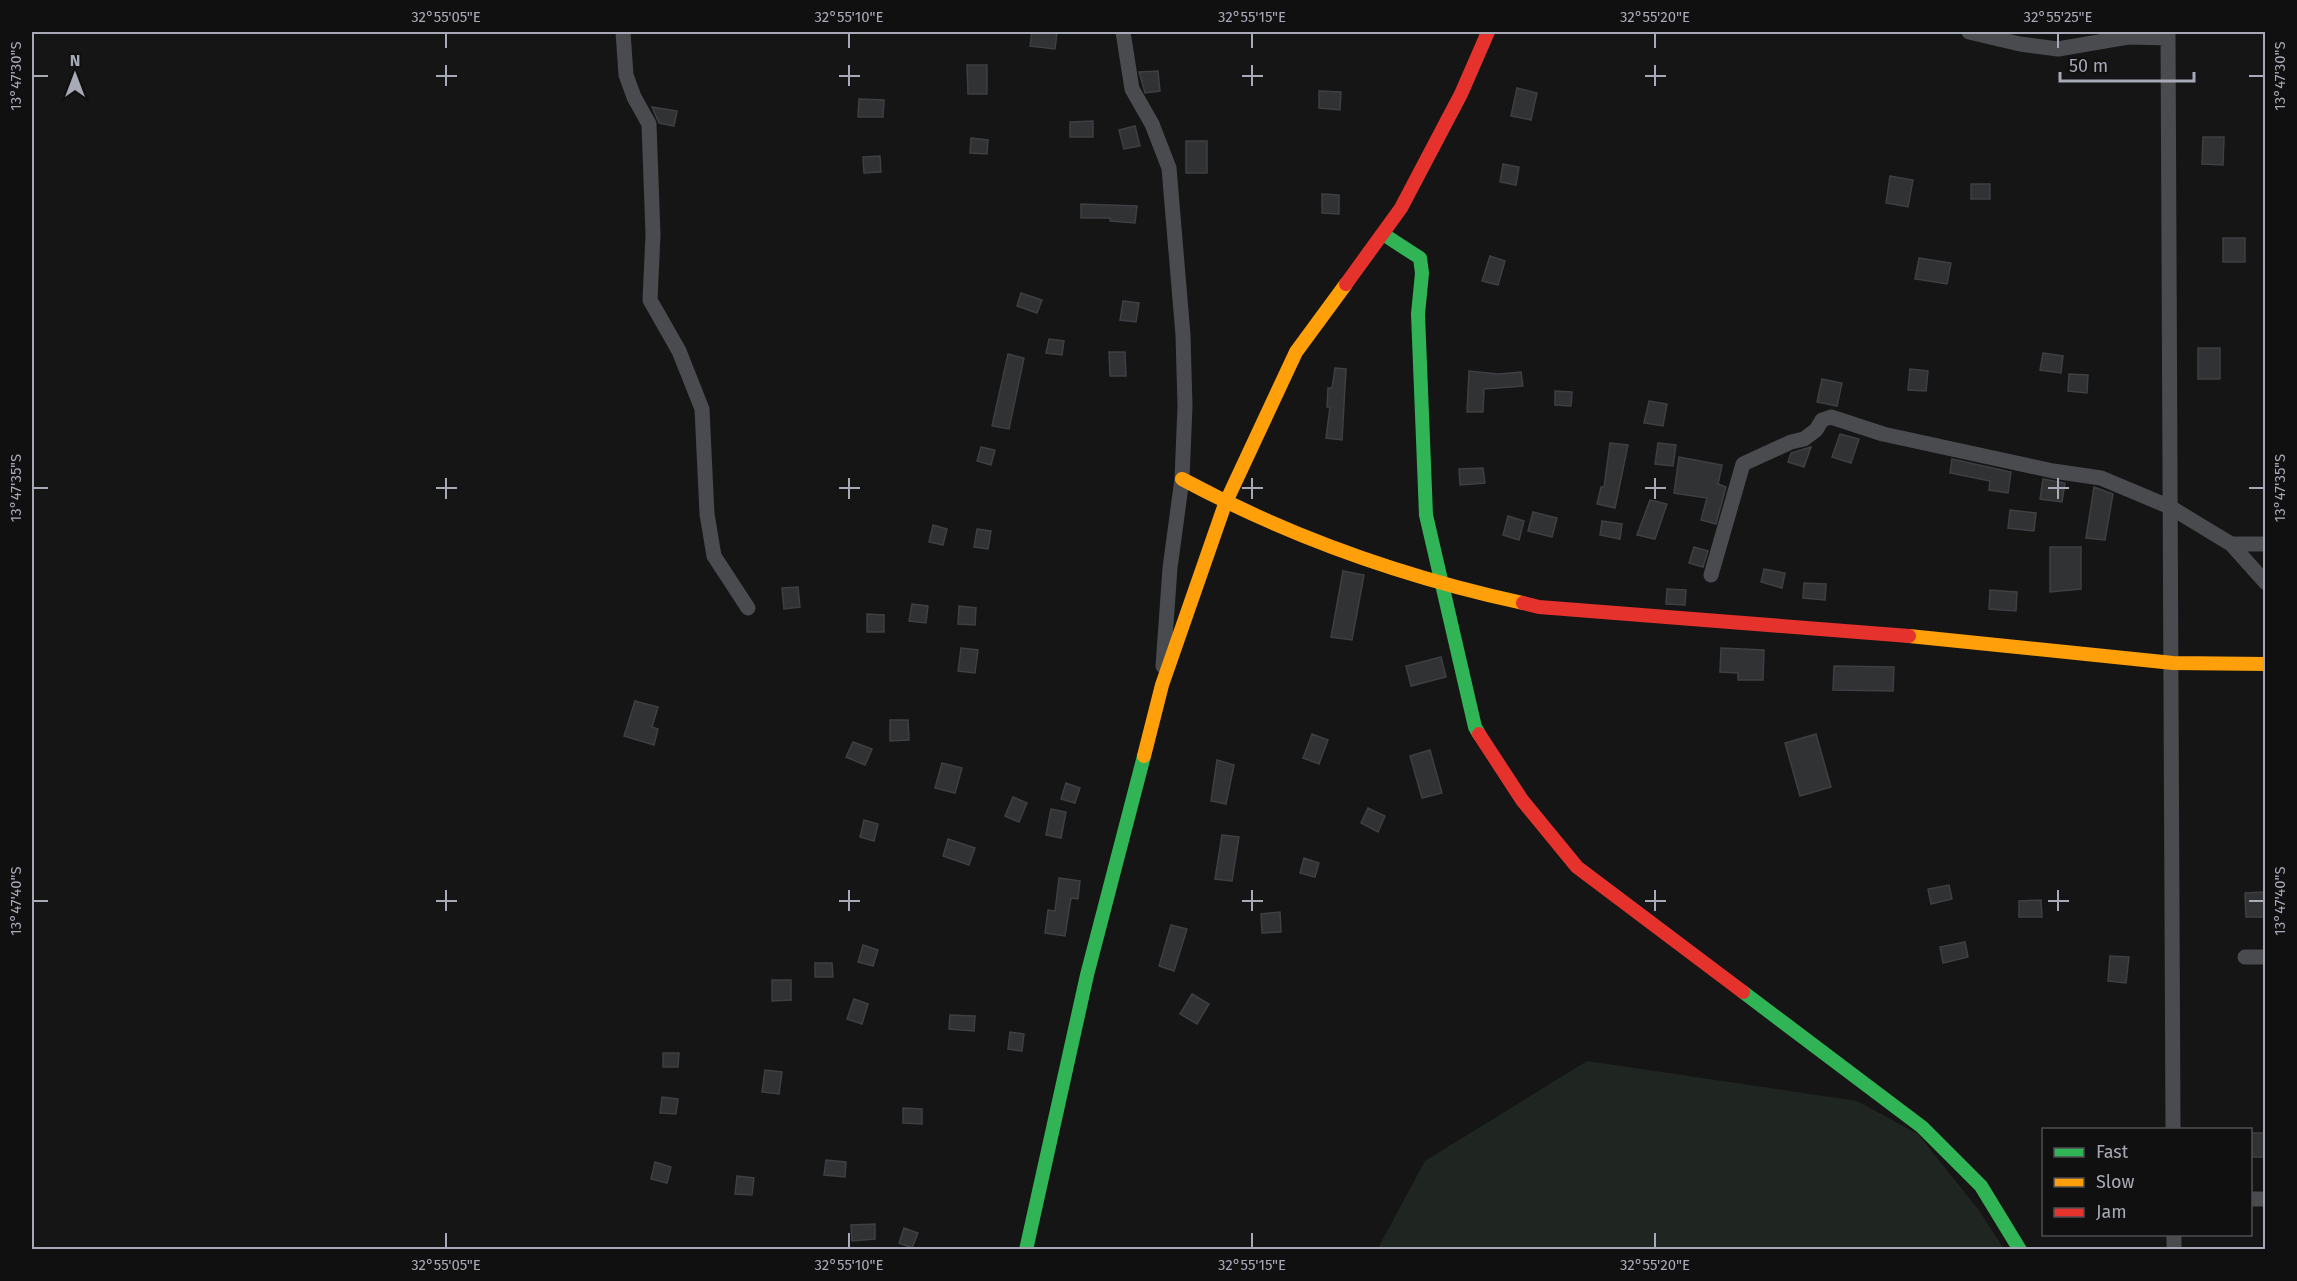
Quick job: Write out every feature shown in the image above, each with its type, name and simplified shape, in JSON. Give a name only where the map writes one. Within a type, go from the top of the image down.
[{"type":"street","points":[[623,32],[626,75],[634,97],[649,124],[653,235],[650,300],[679,351],[702,409],[707,514],[714,556],[748,608]]},
{"type":"street","points":[[1123,32],[1132,89],[1152,124],[1169,168],[1183,335],[1185,406],[1182,479],[1170,568],[1162,685]]},
{"type":"street","points":[[1026,1250],[1087,975],[1162,685],[1225,504],[1296,352],[1401,208],[1461,94],[1488,32]]},
{"type":"street","points":[[1969,32],[2020,44],[2058,49],[2128,37],[2168,35],[2173,663],[2173,1128]]},
{"type":"street","points":[[1383,234],[1420,258],[1422,273],[1418,314],[1422,466],[1426,515],[1475,727],[1539,823],[1576,867],[1922,1127],[1980,1186],[2020,1250]]},
{"type":"street","points":[[1711,574],[1743,464],[1791,442],[1804,439],[1816,430],[1822,420],[1831,417],[1883,434],[2053,471],[2101,478],[2170,507],[2231,544],[2265,583]]},
{"type":"street","points":[[1182,479],[1225,504],[1297,536],[1357,558],[1483,595],[1539,607],[1961,640],[2173,663],[2265,664]]},
{"type":"street","points":[[2231,544],[2265,543]]},
{"type":"street","points":[[2245,957],[2265,957]]},
{"type":"shaded area","points":[[1587,1061],[1857,1101],[1918,1134],[1978,1209],[2004,1249],[1377,1250],[1425,1161]]},
{"type":"building","points":[[1032,32],[1057,32],[1055,49],[1030,46]]},
{"type":"building","points":[[967,65],[987,65],[987,94],[968,94]]},
{"type":"building","points":[[1158,71],[1160,91],[1145,93],[1139,72]]},
{"type":"building","points":[[1517,88],[1537,93],[1531,120],[1511,116]]},
{"type":"building","points":[[1319,91],[1341,92],[1340,110],[1319,108]]},
{"type":"building","points":[[859,99],[884,100],[883,117],[858,117]]},
{"type":"building","points":[[652,107],[677,111],[674,126],[659,123]]},
{"type":"building","points":[[1093,121],[1093,137],[1070,137],[1070,122]]},
{"type":"building","points":[[1135,126],[1140,146],[1124,149],[1119,130]]},
{"type":"building","points":[[2203,137],[2224,137],[2223,165],[2202,164]]},
{"type":"building","points":[[971,138],[988,140],[987,154],[970,153]]},
{"type":"building","points":[[1186,141],[1207,141],[1207,173],[1186,173]]},
{"type":"building","points":[[880,156],[881,172],[864,173],[863,157]]},
{"type":"building","points":[[1503,164],[1519,167],[1516,185],[1500,182]]},
{"type":"building","points":[[1890,176],[1913,180],[1908,207],[1886,203]]},
{"type":"building","points":[[1971,184],[1990,184],[1990,199],[1971,199]]},
{"type":"building","points":[[1322,194],[1339,195],[1339,214],[1322,213]]},
{"type":"building","points":[[1081,204],[1137,206],[1135,223],[1110,221],[1110,218],[1081,218]]},
{"type":"building","points":[[2223,238],[2245,238],[2245,262],[2223,262]]},
{"type":"building","points":[[1490,256],[1505,261],[1498,285],[1482,281]]},
{"type":"building","points":[[1919,258],[1951,263],[1947,284],[1915,279]]},
{"type":"building","points":[[1021,293],[1042,300],[1037,313],[1017,306]]},
{"type":"building","points":[[1123,301],[1139,303],[1136,322],[1120,320]]},
{"type":"building","points":[[1049,339],[1064,341],[1062,355],[1046,353]]},
{"type":"building","points":[[2198,348],[2220,348],[2220,379],[2198,379]]},
{"type":"building","points":[[1109,352],[1125,352],[1126,376],[1110,376]]},
{"type":"building","points":[[2043,353],[2063,356],[2061,373],[2040,370]]},
{"type":"building","points":[[1008,354],[1024,358],[1009,429],[992,426]]},
{"type":"building","points":[[1335,368],[1346,369],[1342,440],[1326,438],[1330,407],[1327,407],[1328,388],[1332,388]]},
{"type":"building","points":[[1910,369],[1928,371],[1926,391],[1908,390]]},
{"type":"building","points":[[1469,371],[1498,374],[1521,372],[1523,386],[1484,389],[1483,412],[1467,412]]},
{"type":"building","points":[[2069,374],[2088,375],[2087,393],[2068,391]]},
{"type":"building","points":[[1822,379],[1842,383],[1837,406],[1817,402]]},
{"type":"building","points":[[1555,391],[1572,392],[1571,406],[1555,405]]},
{"type":"building","points":[[1649,401],[1667,404],[1663,426],[1644,423]]},
{"type":"building","points":[[1840,434],[1859,439],[1851,463],[1832,457]]},
{"type":"building","points":[[1610,443],[1628,445],[1615,508],[1597,504],[1601,487],[1604,487]]},
{"type":"building","points":[[1658,443],[1676,445],[1673,466],[1655,464]]},
{"type":"building","points":[[981,447],[995,450],[991,465],[977,461]]},
{"type":"building","points":[[1811,447],[1804,467],[1788,462],[1791,453]]},
{"type":"building","points":[[1679,457],[1722,465],[1718,484],[1726,487],[1716,524],[1701,520],[1707,498],[1674,493]]},
{"type":"building","points":[[1952,459],[2011,472],[2008,493],[1989,490],[1990,481],[1950,473]]},
{"type":"building","points":[[1483,468],[1485,483],[1460,485],[1459,469]]},
{"type":"building","points":[[2043,479],[2065,483],[2062,502],[2040,499]]},
{"type":"building","points":[[2094,487],[2113,494],[2105,540],[2086,538]]},
{"type":"building","points":[[1650,500],[1667,504],[1655,539],[1637,535]]},
{"type":"building","points":[[2010,510],[2036,513],[2034,531],[2008,528]]},
{"type":"building","points":[[1533,512],[1557,518],[1552,537],[1528,531]]},
{"type":"building","points":[[1508,516],[1524,521],[1519,540],[1503,535]]},
{"type":"building","points":[[1602,521],[1622,524],[1620,539],[1600,535]]},
{"type":"building","points":[[933,525],[947,529],[943,545],[929,542]]},
{"type":"building","points":[[977,529],[991,531],[988,549],[974,547]]},
{"type":"building","points":[[1694,547],[1708,551],[1703,567],[1689,563]]},
{"type":"building","points":[[2050,547],[2081,547],[2081,589],[2050,592]]},
{"type":"building","points":[[1764,569],[1785,573],[1782,588],[1761,582]]},
{"type":"building","points":[[1343,571],[1364,575],[1352,640],[1331,637]]},
{"type":"building","points":[[1804,583],[1826,584],[1825,600],[1803,598]]},
{"type":"building","points":[[798,587],[800,607],[784,609],[782,588]]},
{"type":"building","points":[[1667,589],[1686,590],[1685,605],[1666,604]]},
{"type":"building","points":[[1990,590],[2017,592],[2016,611],[1989,609]]},
{"type":"building","points":[[912,604],[928,606],[926,623],[909,621]]},
{"type":"building","points":[[959,606],[976,608],[975,625],[958,624]]},
{"type":"building","points":[[867,614],[884,615],[884,632],[867,632]]},
{"type":"building","points":[[961,648],[978,650],[975,673],[958,671]]},
{"type":"building","points":[[1721,648],[1764,650],[1763,680],[1738,680],[1738,673],[1720,672]]},
{"type":"building","points":[[1441,657],[1446,677],[1411,686],[1406,666]]},
{"type":"building","points":[[1834,666],[1894,667],[1893,691],[1833,690]]},
{"type":"building","points":[[635,701],[658,707],[652,727],[658,729],[654,745],[624,736]]},
{"type":"building","points":[[890,720],[908,720],[909,740],[890,741]]},
{"type":"building","points":[[1312,734],[1328,740],[1319,764],[1303,758]]},
{"type":"building","points":[[1816,734],[1831,787],[1800,796],[1785,743]]},
{"type":"building","points":[[853,742],[872,749],[865,765],[846,757]]},
{"type":"building","points":[[1430,750],[1442,793],[1422,798],[1410,756]]},
{"type":"building","points":[[1217,760],[1234,765],[1226,804],[1211,801]]},
{"type":"building","points":[[942,763],[962,768],[955,793],[935,788]]},
{"type":"building","points":[[1066,783],[1080,788],[1075,803],[1061,799]]},
{"type":"building","points":[[1013,797],[1027,803],[1019,822],[1005,816]]},
{"type":"building","points":[[1368,808],[1385,816],[1378,832],[1361,823]]},
{"type":"building","points":[[1051,809],[1066,812],[1061,838],[1046,835]]},
{"type":"building","points":[[864,820],[878,824],[874,841],[860,837]]},
{"type":"building","points":[[1222,835],[1239,837],[1232,881],[1215,879]]},
{"type":"building","points":[[948,839],[975,848],[969,865],[943,856]]},
{"type":"building","points":[[1304,858],[1319,863],[1315,877],[1300,873]]},
{"type":"building","points":[[1059,878],[1080,881],[1078,899],[1071,898],[1065,936],[1045,933],[1048,910],[1055,911]]},
{"type":"building","points":[[1949,885],[1952,899],[1931,904],[1928,889]]},
{"type":"building","points":[[2265,892],[2265,917],[2246,917],[2245,893]]},
{"type":"building","points":[[2041,900],[2042,917],[2019,917],[2019,901]]},
{"type":"building","points":[[1280,912],[1281,932],[1262,933],[1261,914]]},
{"type":"building","points":[[1171,925],[1187,929],[1174,971],[1159,966]]},
{"type":"building","points":[[1965,942],[1968,957],[1943,963],[1940,947]]},
{"type":"building","points":[[863,945],[878,950],[873,966],[858,962]]},
{"type":"building","points":[[2110,956],[2129,957],[2126,983],[2108,981]]},
{"type":"building","points":[[815,963],[832,963],[833,977],[815,977]]},
{"type":"building","points":[[772,980],[791,980],[791,1000],[772,1001]]},
{"type":"building","points":[[1192,994],[1209,1004],[1197,1024],[1180,1014]]},
{"type":"building","points":[[854,999],[868,1004],[862,1024],[847,1019]]},
{"type":"building","points":[[950,1015],[975,1016],[974,1031],[949,1029]]},
{"type":"building","points":[[1010,1032],[1024,1034],[1022,1051],[1008,1049]]},
{"type":"building","points":[[663,1053],[679,1053],[678,1067],[663,1067]]},
{"type":"building","points":[[765,1070],[782,1072],[779,1094],[762,1092]]},
{"type":"building","points":[[662,1097],[678,1099],[676,1114],[660,1113]]},
{"type":"building","points":[[903,1108],[922,1109],[922,1124],[903,1123]]},
{"type":"building","points":[[2252,1133],[2265,1133],[2265,1157],[2252,1157]]},
{"type":"building","points":[[826,1160],[846,1162],[845,1177],[824,1175]]},
{"type":"building","points":[[655,1162],[671,1167],[667,1183],[651,1179]]},
{"type":"building","points":[[737,1176],[754,1178],[752,1195],[735,1194]]},
{"type":"building","points":[[875,1224],[875,1239],[852,1241],[851,1225]]},
{"type":"building","points":[[904,1228],[918,1233],[912,1248],[899,1243]]},
{"type":"traffic: fast","points":[[1383,234],[1420,258],[1422,273],[1418,314],[1426,515],[1475,727],[1479,734]]},
{"type":"traffic: fast","points":[[1026,1250],[1087,975],[1144,756]]},
{"type":"traffic: fast","points":[[1743,992],[1922,1127],[1981,1186],[2020,1250]]},
{"type":"traffic: slow","points":[[1144,756],[1162,685],[1225,504],[1296,352],[1346,284]]},
{"type":"traffic: slow","points":[[1182,479],[1264,519],[1348,553],[1434,581],[1523,603]]},
{"type":"traffic: slow","points":[[1909,636],[2173,663],[2266,664]]},
{"type":"traffic: jam","points":[[1346,284],[1401,208],[1461,94],[1488,32]]},
{"type":"traffic: jam","points":[[1523,603],[1539,607],[1909,636]]},
{"type":"traffic: jam","points":[[1479,734],[1522,800],[1577,867],[1743,992]]}]
